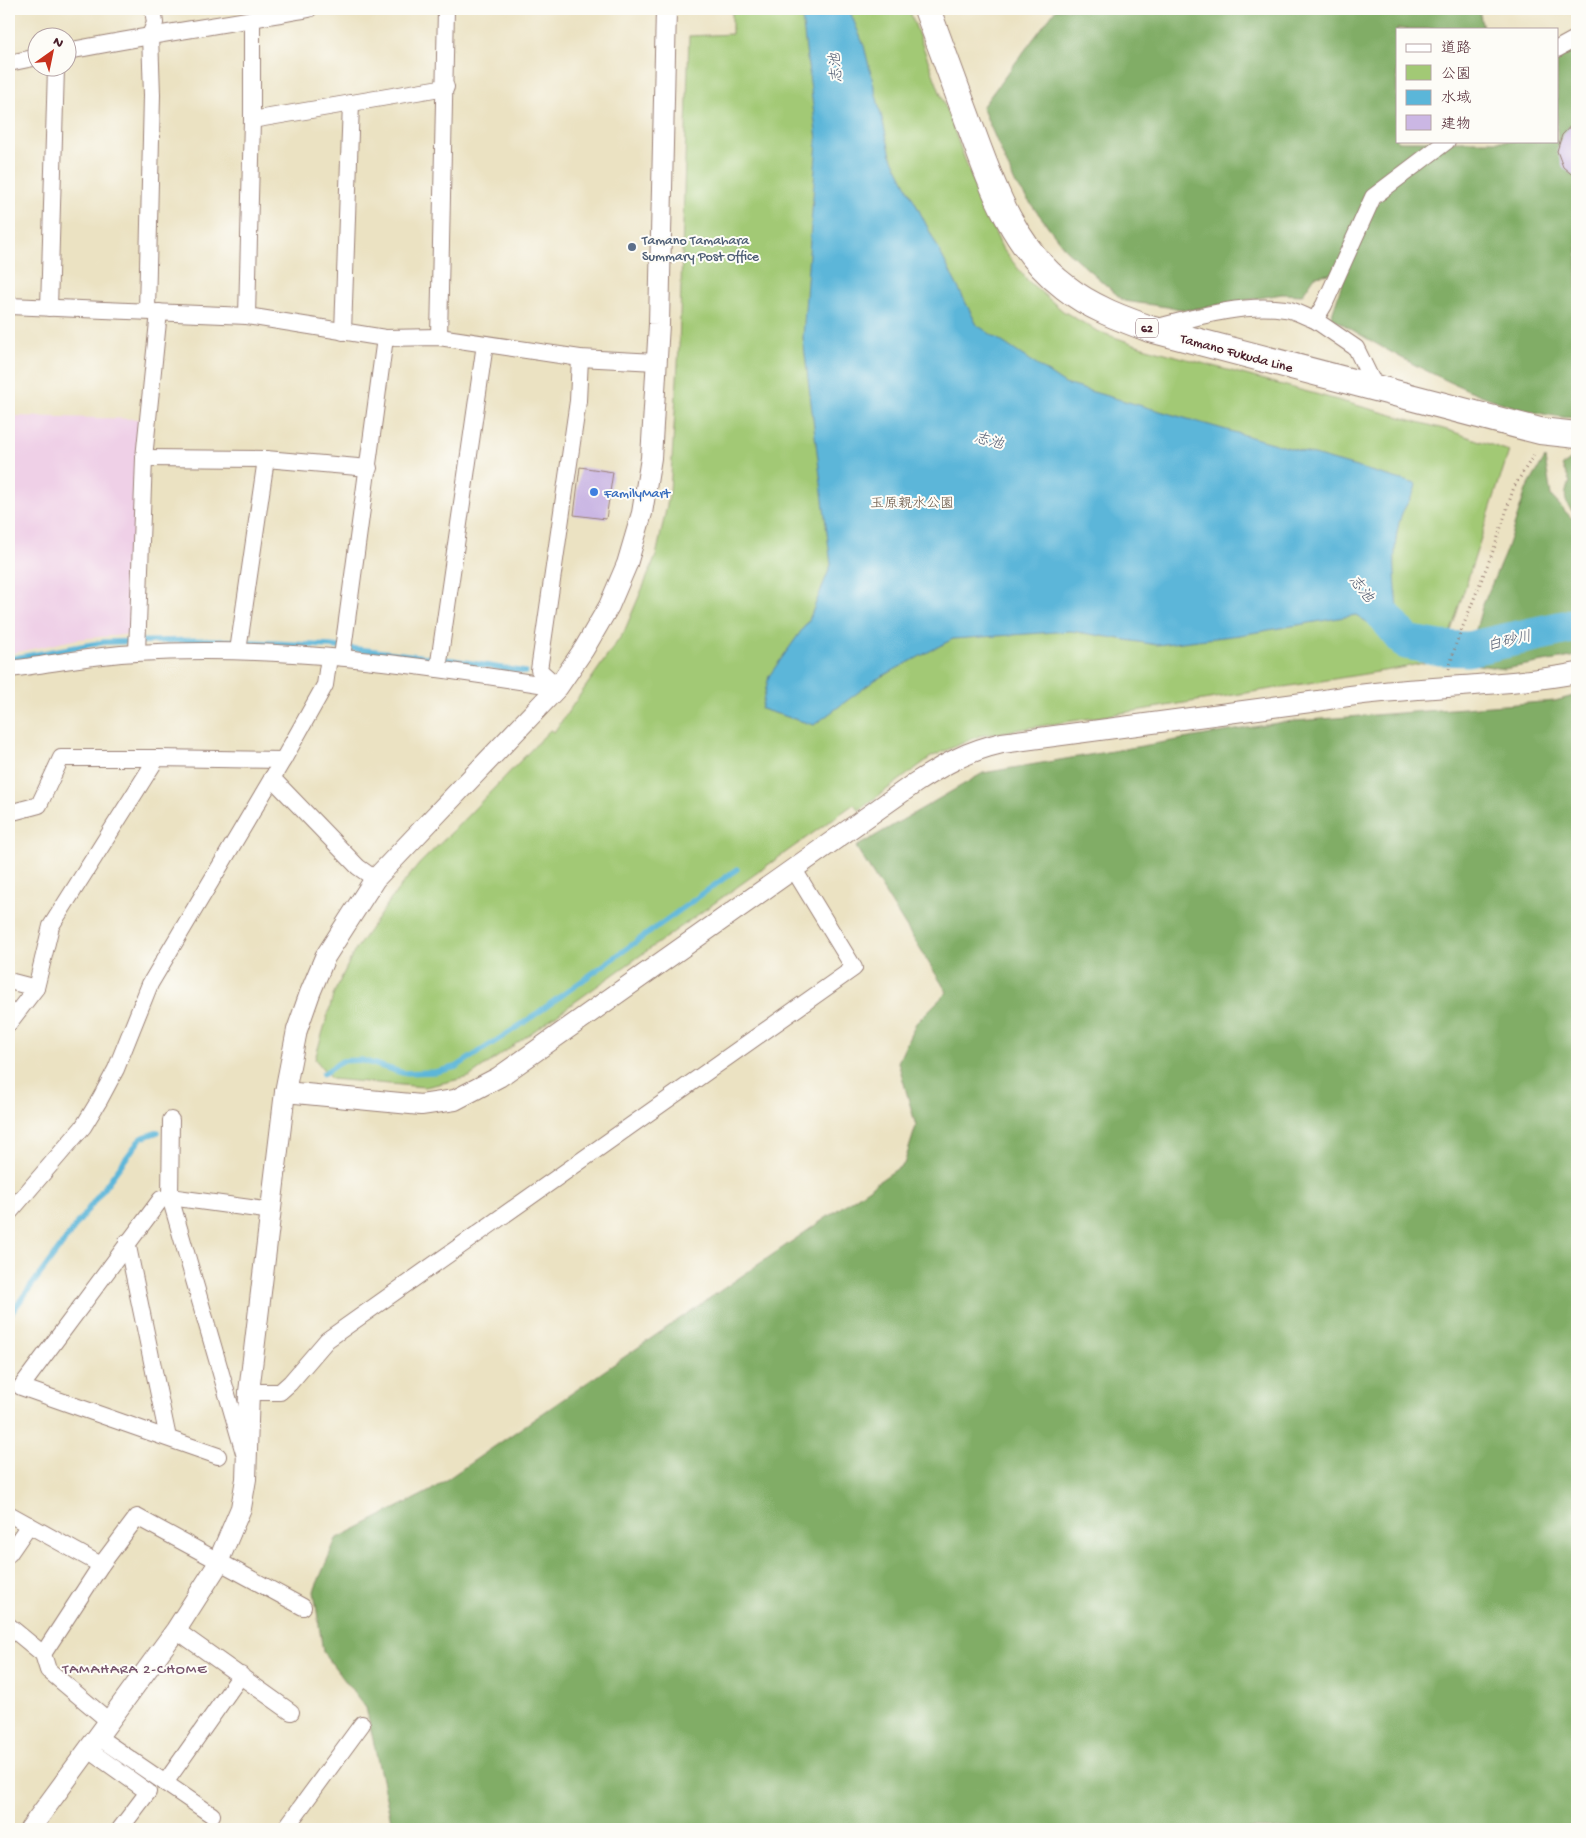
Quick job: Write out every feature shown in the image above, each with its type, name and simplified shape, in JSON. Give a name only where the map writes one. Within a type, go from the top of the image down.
[{"type":"main road","name":"Tamano Fukuda Line","points":[[927,9],[993,189],[1016,233],[1038,262],[1064,287],[1089,304],[1150,329],[1540,430],[1577,434]]},
{"type":"street","points":[[137,645],[144,458],[153,311],[150,35],[155,23],[153,9]]},
{"type":"street","points":[[78,49],[257,16],[309,9]]},
{"type":"street","points":[[439,337],[446,87],[446,9]]},
{"type":"street","points":[[30,1829],[176,1630],[218,1561],[241,1508],[247,1464],[249,1392],[285,1092],[297,1030],[310,993],[330,949],[375,879],[558,687],[601,620],[627,564],[642,513],[651,458],[659,324],[666,9]]},
{"type":"street","points":[[247,316],[252,120],[257,16]]},
{"type":"street","points":[[1558,48],[1577,38]]},
{"type":"street","points":[[9,63],[28,59]]},
{"type":"street","points":[[49,308],[56,78]]},
{"type":"street","points":[[252,120],[446,87]]},
{"type":"street","points":[[344,332],[352,103]]},
{"type":"street","points":[[1314,320],[1324,305],[1373,197],[1446,142]]},
{"type":"street","points":[[9,306],[247,316],[386,338],[439,337],[580,358],[656,362]]},
{"type":"street","points":[[1150,329],[1210,313],[1287,309],[1314,320],[1356,348],[1376,389]]},
{"type":"street","points":[[9,1213],[82,1126],[100,1099],[116,1069],[150,984],[283,760],[325,684],[339,652],[369,468],[386,338]]},
{"type":"street","points":[[439,662],[485,344]]},
{"type":"street","points":[[558,687],[539,670],[578,400],[580,358]]},
{"type":"street","points":[[144,458],[266,459],[369,468]]},
{"type":"street","points":[[239,644],[266,459]]},
{"type":"street","points":[[9,669],[137,645],[239,644],[439,662],[558,687]]},
{"type":"street","points":[[285,1092],[421,1105],[455,1100],[470,1094],[499,1077],[793,868],[940,767],[961,755],[982,748],[1002,743],[1318,702],[1352,695],[1540,680],[1577,673]]},
{"type":"street","points":[[9,813],[39,805],[61,758],[283,760]]},
{"type":"street","points":[[9,1023],[36,988],[51,926],[157,758]]},
{"type":"street","points":[[272,778],[358,867],[375,879]]},
{"type":"street","points":[[249,1392],[280,1392],[290,1383],[326,1340],[854,968],[793,868]]},
{"type":"street","points":[[9,981],[36,988]]},
{"type":"street","points":[[171,1120],[170,1197],[247,1464]]},
{"type":"street","points":[[218,1456],[21,1387],[160,1199],[170,1197],[272,1210]]},
{"type":"street","points":[[127,1242],[168,1438]]},
{"type":"street","points":[[9,1514],[101,1566]]},
{"type":"street","points":[[43,1654],[101,1566],[137,1516],[302,1607]]},
{"type":"street","points":[[9,1554],[28,1525]]},
{"type":"street","points":[[9,1626],[43,1654],[48,1670],[99,1736],[148,1792],[120,1829]]},
{"type":"street","points":[[176,1630],[242,1675],[291,1712]]},
{"type":"street","points":[[165,1783],[242,1675]]},
{"type":"street","points":[[286,1829],[362,1724]]},
{"type":"street","points":[[99,1736],[212,1815]]},
{"type":"path","points":[[1450,661],[1472,598],[1495,546],[1514,487],[1538,446],[1540,430]]},
{"type":"shaded area","points":[[9,416],[143,419],[132,634],[78,639],[9,654]]},
{"type":"green space","name":"玉原親水公園","points":[[732,9],[909,9],[977,192],[1002,248],[1028,281],[1063,311],[1097,331],[1143,347],[1451,431],[1509,451],[1442,659],[1396,669],[979,736],[931,757],[859,810],[854,804],[469,1077],[425,1087],[331,1079],[315,1059],[334,993],[354,952],[396,892],[420,863],[550,730],[554,732],[624,632],[656,556],[670,491],[679,347],[689,36],[732,34]]},
{"type":"green space","points":[[1056,9],[1479,9],[1483,28],[1396,28],[1396,142],[1558,142],[1558,57],[1577,47],[1577,418],[1547,415],[1482,396],[1417,366],[1331,317],[1346,272],[1315,276],[1302,295],[1282,294],[1189,310],[1124,301],[1066,250],[1015,183],[982,107]]},
{"type":"green space","points":[[1577,455],[1577,517],[1566,501],[1566,492],[1570,482],[1562,466]]},
{"type":"green space","points":[[1545,458],[1551,496],[1577,524],[1577,656],[1504,669],[1467,663],[1482,607],[1505,553],[1526,490]]},
{"type":"green space","points":[[1577,695],[1577,1829],[389,1829],[392,1825],[366,1708],[323,1652],[314,1591],[336,1539],[430,1491],[904,1164],[916,1126],[898,1062],[916,1023],[947,992],[856,847],[983,773],[1283,722],[1555,701]]},
{"type":"water","name":"志池","points":[[801,9],[849,9],[864,46],[891,155],[977,325],[1065,384],[1416,484],[1414,492],[1401,516],[1395,556],[1400,625],[1408,632],[1409,649],[1356,615],[1240,635],[1157,645],[1071,631],[953,639],[875,680],[814,725],[761,709],[769,676],[809,620],[831,565],[803,338],[817,140]]},
{"type":"building","points":[[1577,119],[1577,179],[1563,167],[1557,151],[1562,135]]},
{"type":"building","points":[[580,467],[613,472],[606,519],[574,515]]},
{"type":"waterway","name":"白砂川","points":[[1378,608],[1406,642],[1440,648],[1468,649],[1577,625]]},
{"type":"waterway","points":[[9,659],[105,642],[211,640],[330,646],[452,660],[525,672]]},
{"type":"waterway","points":[[323,1074],[342,1061],[361,1060],[403,1073],[435,1072],[456,1067],[525,1022],[737,869]]},
{"type":"waterway","points":[[9,1316],[141,1138],[158,1132]]},
{"type":"place","name":"Tamano Tamahara Summary Post Office","points":[[632,247]]},
{"type":"place","name":"FamilyMart","points":[[594,492]]},
{"type":"district","name":"TAMAHARA 2-CHOME","points":[[135,1668]]}]
